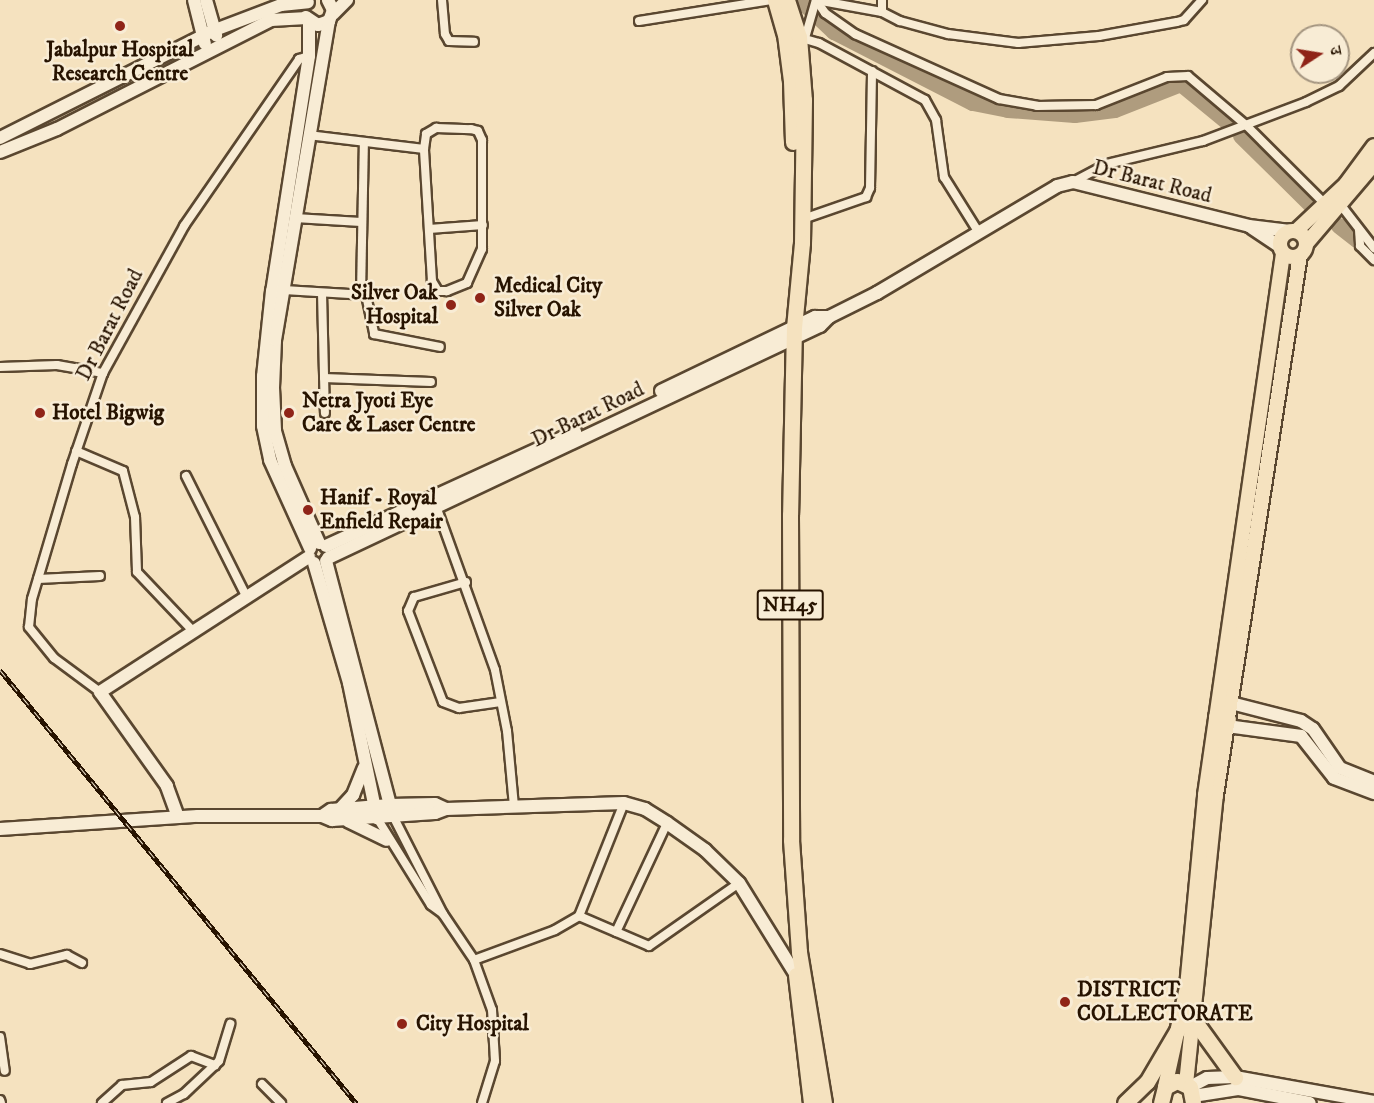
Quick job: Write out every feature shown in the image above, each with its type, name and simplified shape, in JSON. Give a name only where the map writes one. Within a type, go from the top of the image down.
[{"type":"highway","name":"NH45","points":[[773,0],[796,37],[791,81],[795,245],[799,258]]},
{"type":"highway","name":"NH45","points":[[787,0],[796,37],[804,100],[803,219],[794,332],[791,840],[800,977],[812,1103]]},
{"type":"highway","name":"NH45","points":[[800,977],[824,1103]]},
{"type":"highway","points":[[1125,1103],[1147,1082],[1187,1022],[1235,1077]]},
{"type":"highway","points":[[1160,1098],[1177,1081],[1190,1093]]},
{"type":"main road","points":[[1190,1093],[1187,1022],[1281,250],[1292,231],[1333,204],[1369,170],[1374,146]]},
{"type":"main road","points":[[1224,721],[1231,703],[1303,250],[1333,204]]},
{"type":"main road","points":[[1292,231],[1303,250]]},
{"type":"main road","points":[[1281,250],[1303,250]]},
{"type":"main road","points":[[1160,1098],[1187,1022]]},
{"type":"street","points":[[194,0],[208,53]]},
{"type":"street","points":[[206,0],[219,46]]},
{"type":"street","points":[[328,0],[331,17],[308,135],[275,340],[275,430],[285,466],[319,554],[391,811],[442,914],[474,960],[492,1010],[495,1061],[482,1103]]},
{"type":"street","points":[[0,153],[57,129],[271,20],[308,20],[318,26],[331,17],[346,0]]},
{"type":"street","points":[[442,0],[445,34],[449,41],[474,42]]},
{"type":"street","points":[[639,21],[773,0]]},
{"type":"street","points":[[816,0],[796,37],[872,71],[925,100],[933,109],[944,177],[979,233]]},
{"type":"street","points":[[816,0],[882,12],[948,34],[994,42],[1030,43],[1100,36],[1177,22],[1184,20],[1202,0]]},
{"type":"street","points":[[816,0],[825,13],[855,34],[999,99],[1037,106],[1096,105],[1179,74],[1197,81],[1333,204],[1359,229],[1374,248]]},
{"type":"street","points":[[882,0],[882,12]]},
{"type":"street","points":[[0,138],[215,30],[281,5],[309,1],[309,56],[270,302],[262,376],[263,426],[270,460],[319,554],[349,683],[375,812],[387,840],[431,905],[442,914]]},
{"type":"street","points":[[1073,182],[1107,164],[1203,141],[1247,126],[1339,86],[1374,53]]},
{"type":"street","name":"Dr Barat Road","points":[[178,817],[167,786],[100,692],[54,658],[29,627],[38,579],[76,451],[103,373],[184,226],[299,59],[309,56]]},
{"type":"street","points":[[803,219],[866,197],[870,188],[872,71]]},
{"type":"street","points":[[429,130],[478,132],[482,140],[483,225],[477,267],[467,283],[447,291],[438,291],[432,281],[424,149],[429,130]]},
{"type":"street","points":[[308,135],[424,149]]},
{"type":"street","points":[[361,294],[364,142]]},
{"type":"street","name":"Dr Barat Road","points":[[319,554],[436,506],[794,332],[815,317],[829,317],[979,233],[1057,186],[1073,182],[1249,226],[1292,231]]},
{"type":"street","points":[[296,218],[361,222]]},
{"type":"street","points":[[429,229],[483,225]]},
{"type":"street","name":"Dr Barat Road","points":[[1249,226],[1281,250]]},
{"type":"street","points":[[1359,229],[1360,246],[1374,260]]},
{"type":"street","points":[[284,290],[361,294],[369,298],[374,334],[440,347]]},
{"type":"street","points":[[322,293],[325,413]]},
{"type":"street","name":"Dr Barat Road","points":[[100,692],[246,596],[319,554],[794,332]]},
{"type":"street","points":[[0,366],[57,365],[103,373]]},
{"type":"street","points":[[324,378],[431,382]]},
{"type":"street","points":[[76,451],[123,471],[135,517],[137,572],[193,631]]},
{"type":"street","points":[[186,476],[246,596]]},
{"type":"street","points":[[436,506],[466,582],[501,702],[514,807]]},
{"type":"street","points":[[38,579],[100,576]]},
{"type":"street","points":[[466,582],[414,597],[408,611],[443,702],[459,708],[501,702]]},
{"type":"street","points":[[1231,703],[1301,721],[1313,729],[1340,768],[1374,782]]},
{"type":"street","points":[[1224,721],[1301,736],[1334,778],[1374,793]]},
{"type":"street","points":[[341,814],[353,795],[365,763]]},
{"type":"street","points":[[0,829],[178,817],[322,816],[391,811],[435,804],[446,809],[624,803],[645,809],[667,823],[705,850],[739,883],[800,977]]},
{"type":"street","points":[[474,960],[564,927],[579,916],[624,803]]},
{"type":"street","points":[[341,814],[387,840]]},
{"type":"street","points":[[616,932],[667,823]]},
{"type":"street","points":[[579,916],[650,946],[739,883]]},
{"type":"street","points":[[0,954],[30,964],[68,955],[82,963]]},
{"type":"street","points":[[167,1103],[184,1094],[215,1065],[230,1024]]},
{"type":"street","points":[[0,1037],[5,1071]]},
{"type":"street","points":[[102,1103],[122,1086],[152,1082],[191,1056],[215,1065]]},
{"type":"street","points":[[1190,1093],[1207,1077],[1235,1077],[1374,1102]]},
{"type":"street","points":[[262,1084],[281,1103]]},
{"type":"street","points":[[1190,1093],[1239,1089],[1310,1103]]},
{"type":"waterway","points":[[800,0],[834,32],[973,103],[1008,110],[1075,115],[1115,110],[1181,84],[1231,125]]},
{"type":"waterway","points":[[1241,136],[1312,206]]},
{"type":"waterway","points":[[1339,226],[1361,243]]},
{"type":"railway","points":[[0,670],[356,1103]]},
{"type":"place","name":"Jabalpur Hospital Research Centre","points":[[120,26]]},
{"type":"place","name":"Medical City Silver Oak","points":[[480,298]]},
{"type":"place","name":"Silver Oak Hospital","points":[[451,305]]},
{"type":"place","name":"Hotel Bigwig","points":[[40,413]]},
{"type":"place","name":"Netra Jyoti Eye Care & Laser Centre","points":[[289,413]]},
{"type":"place","name":"Hanif - Royal Enfield Repair","points":[[308,510]]},
{"type":"place","name":"DISTRICT COLLECTORATE","points":[[1065,1002]]},
{"type":"place","name":"City Hospital","points":[[402,1024]]}]
